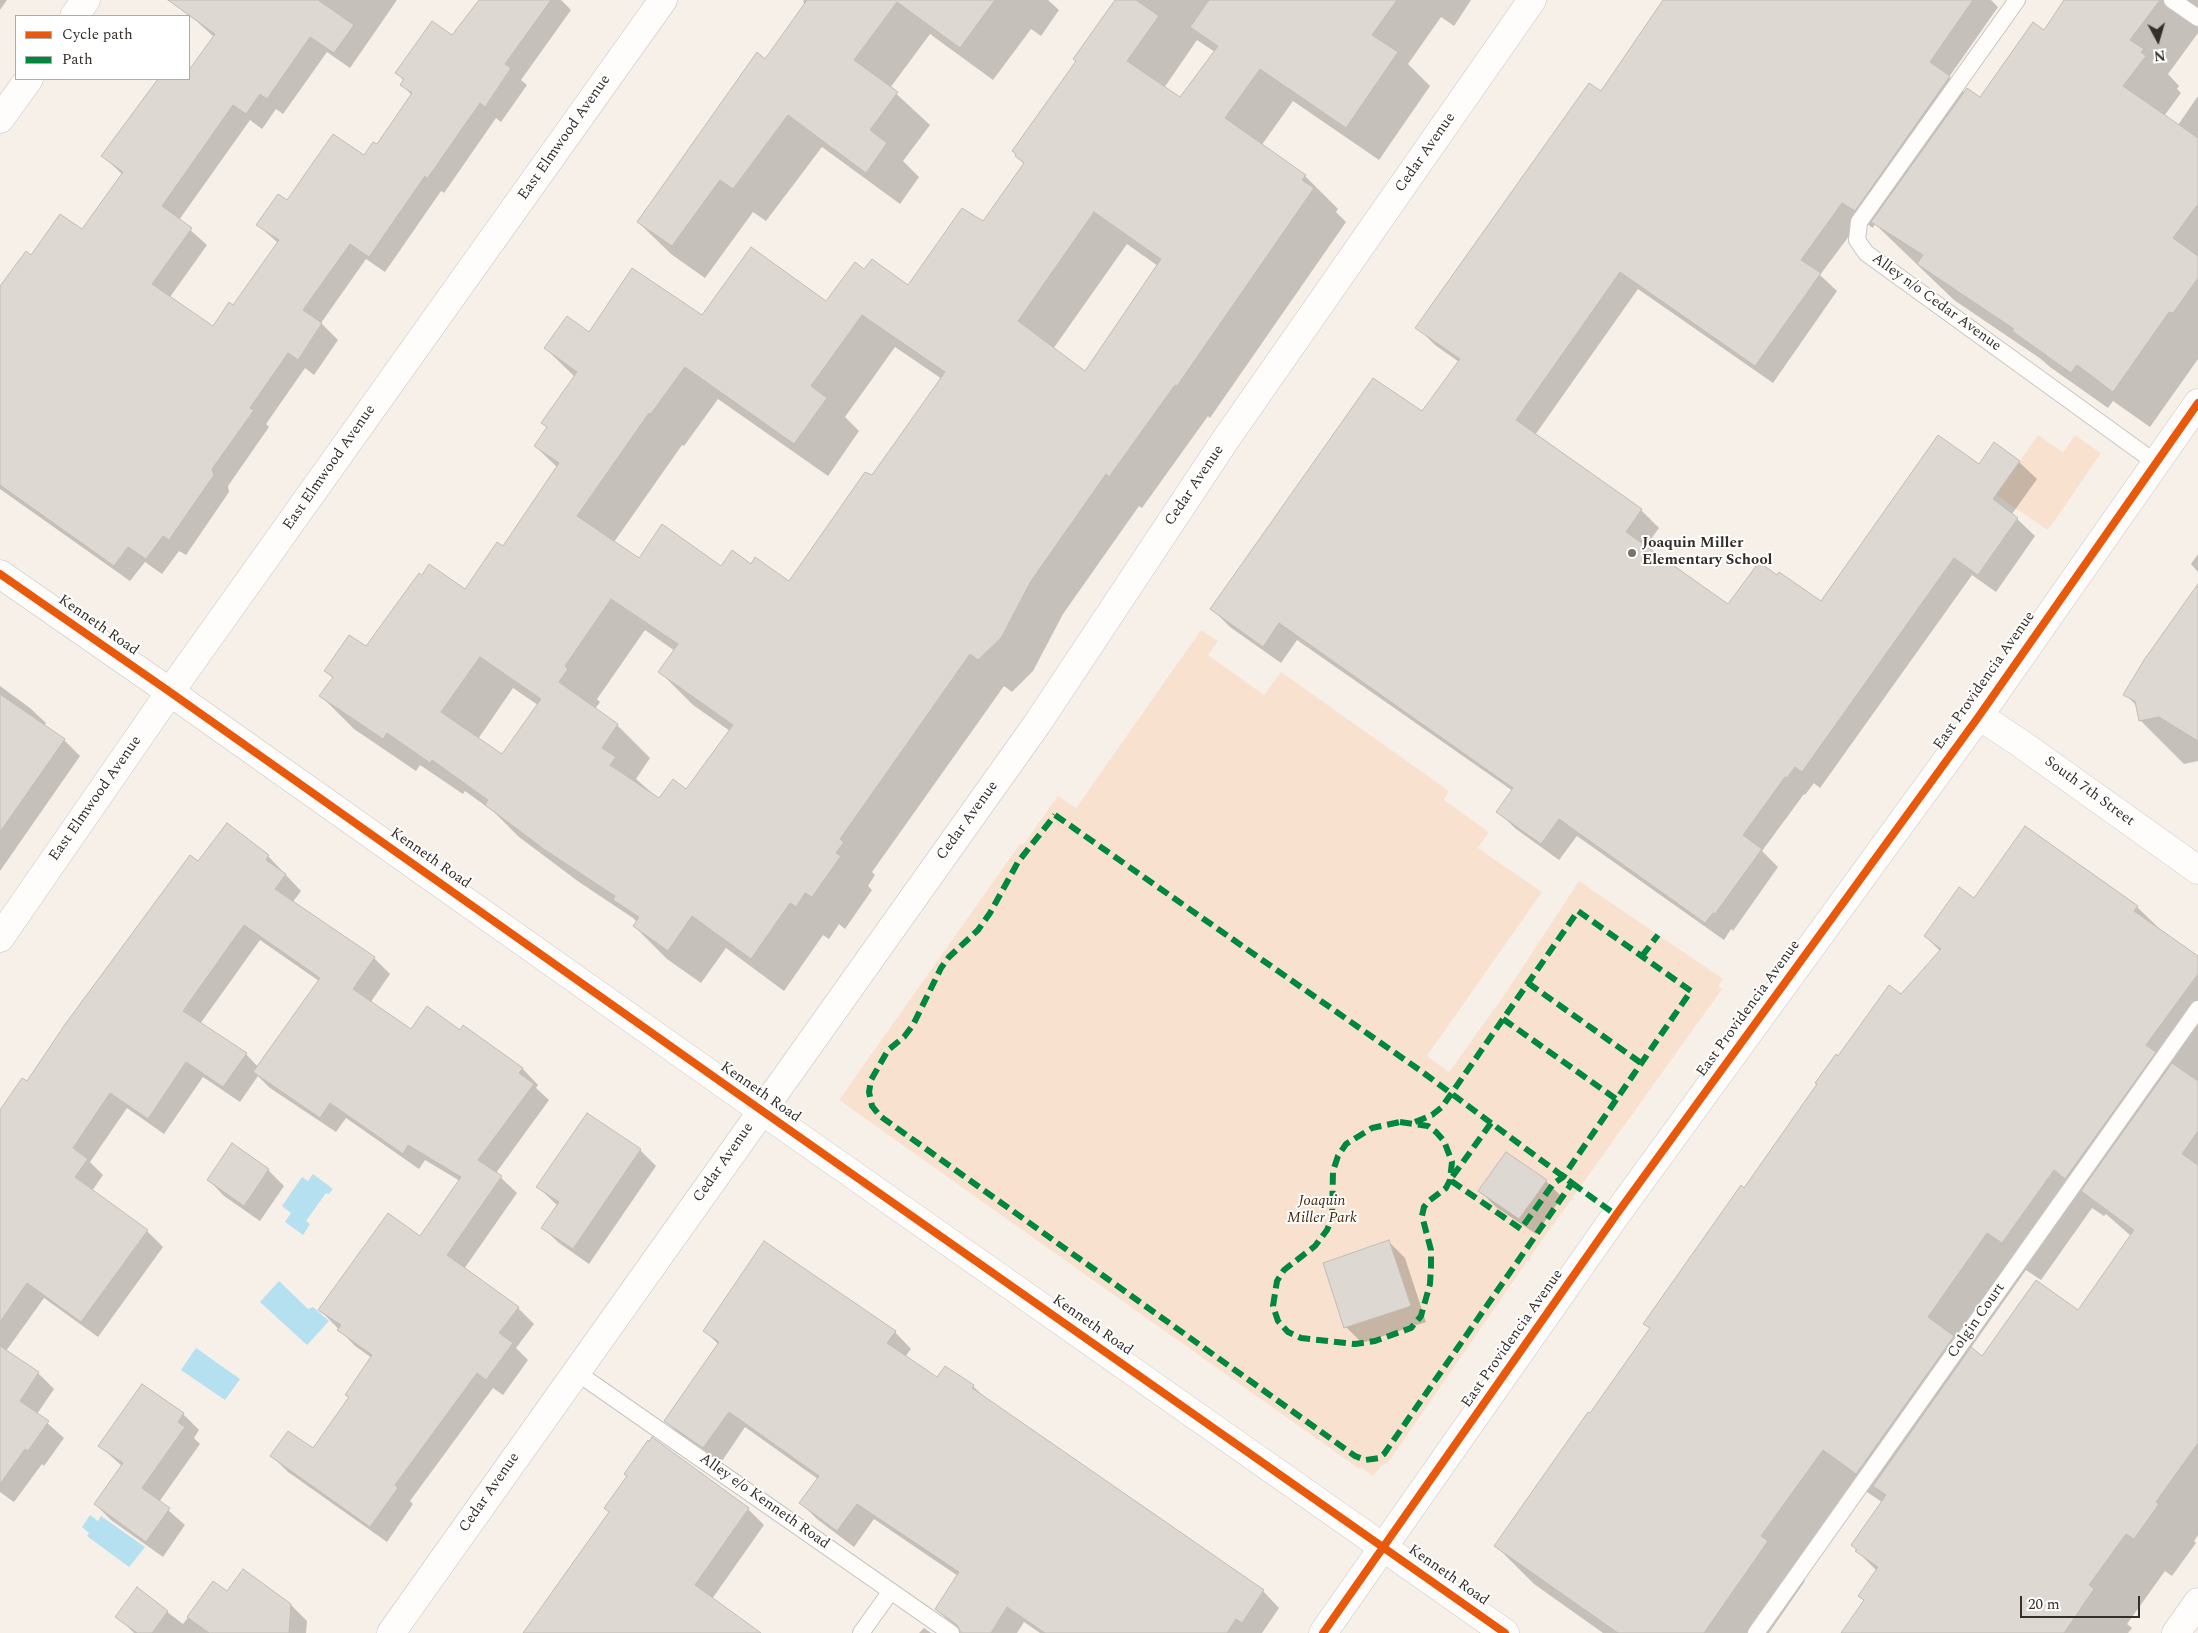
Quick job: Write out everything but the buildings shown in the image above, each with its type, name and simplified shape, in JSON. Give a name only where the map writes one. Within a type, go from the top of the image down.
[{"type":"street","points":[[75,15],[86,0]]},
{"type":"street","name":"East Elmwood Avenue","points":[[0,938],[170,692],[663,0]]},
{"type":"street","name":"Cedar Avenue","points":[[391,1633],[1037,724],[1226,439],[1532,0]]},
{"type":"street","points":[[0,119],[28,80]]},
{"type":"street","name":"East Providencia Avenue","points":[[1323,1633],[1616,1215],[1979,716],[2198,403]]},
{"type":"street","name":"Kenneth Road","points":[[0,574],[1505,1633]]},
{"type":"street","name":"South 7th Street","points":[[1979,716],[2198,870]]},
{"type":"street","points":[[2176,1633],[2198,1602]]},
{"type":"lane","name":"Alley n/o Cedar Avenue","points":[[2016,0],[1859,222],[1857,240],[1866,253],[2156,463]]},
{"type":"lane","points":[[2172,0],[2198,18]]},
{"type":"lane","name":"Colgin Court","points":[[1756,1633],[2198,1009]]},
{"type":"lane","name":"Alley e/o Kenneth Road","points":[[576,1372],[952,1633]]},
{"type":"lane","points":[[861,1633],[891,1591]]},
{"type":"green space","points":[[2038,435],[2063,452],[2075,435],[2101,453],[2048,530],[1996,495]]},
{"type":"green space","name":"Joaquin Miller Park","points":[[1201,630],[1218,641],[1208,655],[1264,695],[1281,672],[1449,791],[1444,800],[1489,832],[1478,848],[1542,892],[1427,1056],[1449,1072],[1503,997],[1579,881],[1723,979],[1718,986],[1722,989],[1530,1257],[1387,1464],[1382,1465],[1373,1476],[1362,1468],[1358,1468],[839,1100],[1020,844],[1023,845],[1058,796],[1076,808]]},
{"type":"water","points":[[313,1174],[333,1189],[329,1194],[326,1193],[306,1221],[310,1224],[303,1235],[285,1222],[291,1213],[282,1206],[302,1177],[308,1181]]},
{"type":"water","points":[[279,1281],[308,1309],[313,1307],[329,1321],[307,1345],[260,1302]]},
{"type":"water","points":[[196,1348],[240,1379],[225,1400],[181,1370]]},
{"type":"water","points":[[90,1515],[98,1521],[101,1516],[145,1547],[129,1567],[87,1536],[89,1533],[82,1527]]},
{"type":"marked path","points":[[1055,815],[1421,1071],[1572,1183],[1384,1454],[1379,1458],[1365,1460],[1355,1456],[880,1116],[872,1106],[869,1092],[871,1080],[888,1050],[904,1037],[913,1025],[941,968],[949,957],[978,930],[990,913],[1018,862],[1055,815]]},
{"type":"marked path","points":[[1415,1122],[1432,1115],[1442,1107],[1578,911],[1691,991],[1563,1177],[1553,1184],[1521,1229],[1450,1180],[1491,1123]]},
{"type":"marked path","points":[[1642,956],[1658,935]]},
{"type":"marked path","points":[[1528,983],[1641,1063]]},
{"type":"marked path","points":[[1503,1019],[1616,1099]]},
{"type":"marked path","points":[[1400,1122],[1428,1126],[1436,1132],[1444,1141],[1452,1162],[1450,1180],[1446,1188],[1429,1201],[1424,1207],[1422,1216],[1431,1250],[1431,1266],[1430,1284],[1421,1316],[1411,1328],[1375,1341],[1355,1344],[1301,1338],[1288,1332],[1278,1321],[1273,1306],[1277,1281],[1284,1270],[1315,1246],[1327,1230],[1332,1218],[1333,1171],[1338,1156],[1346,1144],[1372,1128],[1400,1122]]},
{"type":"marked path","points":[[1572,1183],[1616,1215]]},
{"type":"cycle path","points":[[1323,1633],[1616,1215],[1979,716],[2198,403]]},
{"type":"cycle path","points":[[0,574],[1505,1633]]},
{"type":"place","name":"Joaquin Miller Elementary School","points":[[1632,553]]}]
